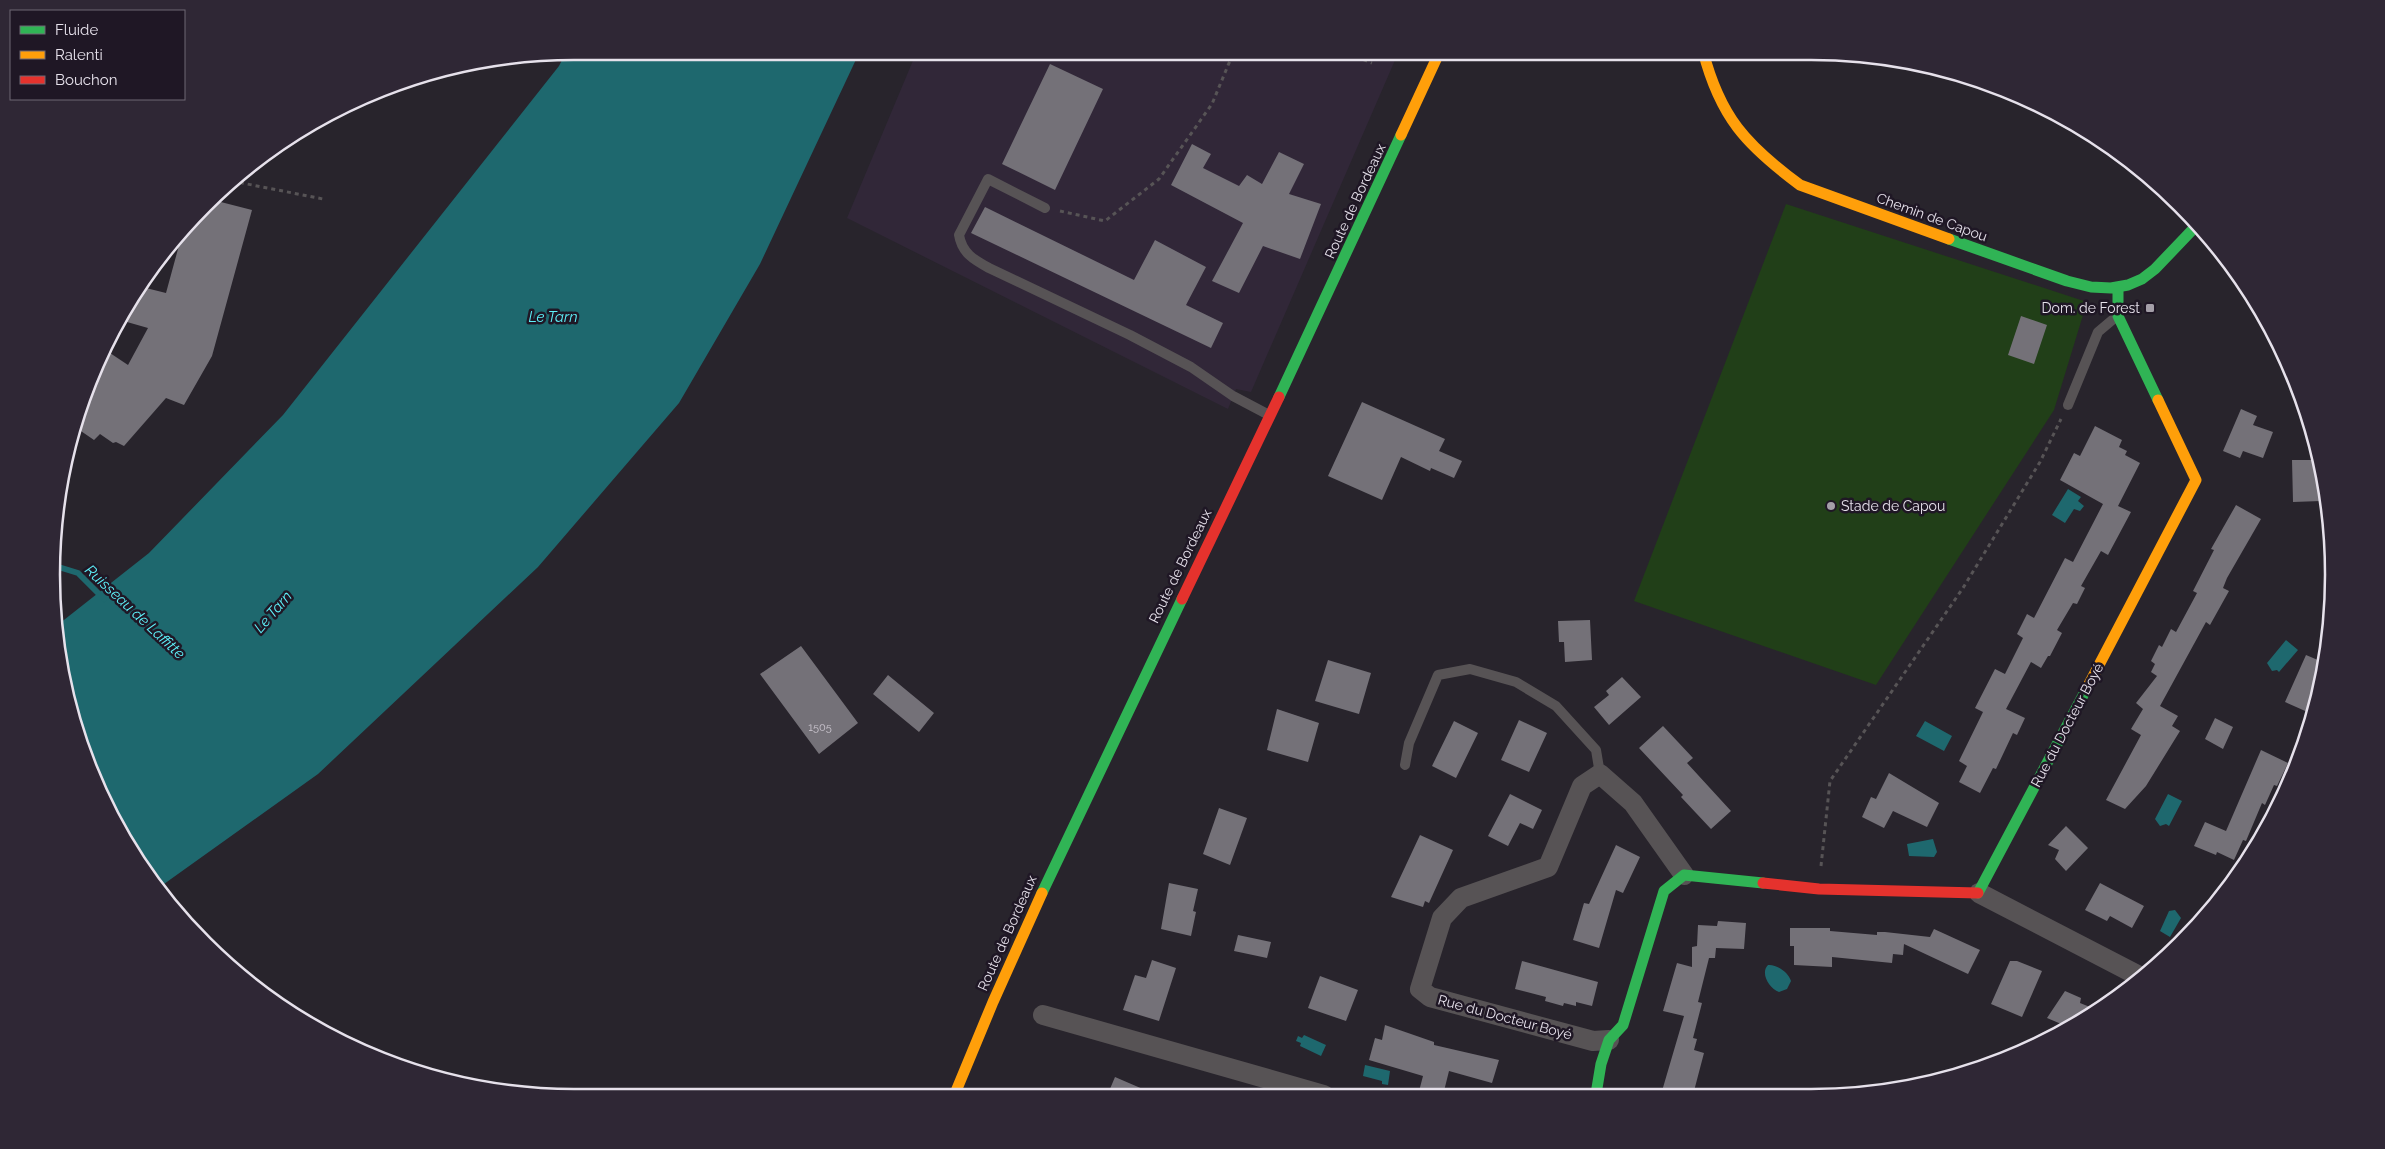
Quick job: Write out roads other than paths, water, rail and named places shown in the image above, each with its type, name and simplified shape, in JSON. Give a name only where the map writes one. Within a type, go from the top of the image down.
[{"type":"street","name":"Route de Bordeaux","points":[[957,1089],[992,1002],[1074,823],[1313,327],[1436,60]]},
{"type":"street","name":"Chemin de Capou","points":[[1705,60],[1710,78],[1730,119],[1776,166],[1800,185],[2068,282],[2088,288],[2118,289],[2137,283],[2155,271],[2192,230]]},
{"type":"street","name":"Rue du Docteur Boyé","points":[[1979,893],[2196,480],[2118,316],[2118,289]]},
{"type":"street","name":"Rue du Docteur Boyé","points":[[1600,774],[1582,786],[1548,867],[1461,898],[1442,918],[1420,989],[1430,997],[1593,1041],[1610,1040]]},
{"type":"street","points":[[1600,774],[1633,803],[1684,875]]},
{"type":"street","points":[[1597,1089],[1602,1064],[1610,1040],[1623,1025],[1664,891],[1684,875],[1819,888],[1979,893],[2135,974]]},
{"type":"street","points":[[1043,1015],[1303,1089]]},
{"type":"lane","points":[[1045,208],[988,179],[959,235],[961,246],[968,255],[990,268],[1130,335],[1191,367],[1233,396],[1270,416]]},
{"type":"lane","points":[[2068,405],[2098,332],[2118,316]]},
{"type":"lane","points":[[1405,765],[1409,743],[1438,676],[1470,669],[1516,682],[1556,706],[1596,750],[1600,774]]},
{"type":"water","name":"Le Tarn","points":[[562,60],[574,60],[856,60],[760,264],[679,403],[538,567],[318,774],[164,884],[129,832],[113,802],[87,740],[70,675],[62,621],[149,553],[283,415]]},
{"type":"water","points":[[2068,489],[2081,497],[2078,501],[2084,506],[2080,511],[2074,509],[2065,523],[2052,515]]},
{"type":"water","points":[[2286,640],[2298,650],[2279,672],[2277,670],[2272,671],[2267,663]]},
{"type":"water","points":[[1925,721],[1952,736],[1944,751],[1916,736]]},
{"type":"water","points":[[2168,794],[2182,801],[2169,826],[2166,824],[2160,826],[2155,819]]},
{"type":"water","points":[[1933,839],[1937,852],[1934,857],[1909,856],[1907,844]]},
{"type":"water","points":[[2175,910],[2181,918],[2170,937],[2160,931],[2169,911]]},
{"type":"water","points":[[1768,965],[1779,968],[1788,975],[1791,981],[1787,989],[1779,992],[1769,984],[1765,976]]},
{"type":"water","points":[[1304,1035],[1326,1045],[1321,1056],[1300,1046],[1301,1043],[1296,1041],[1298,1036],[1302,1038]]},
{"type":"water","points":[[1365,1065],[1390,1071],[1388,1085],[1382,1084],[1382,1081],[1363,1076]]},
{"type":"waterway","name":"Ruisseau de Laffitte","points":[[60,568],[78,573],[104,599]]},
{"type":"place","name":"Dom. de Forest","points":[[2150,308]]},
{"type":"place","name":"Stade de Capou","points":[[1831,506]]}]
